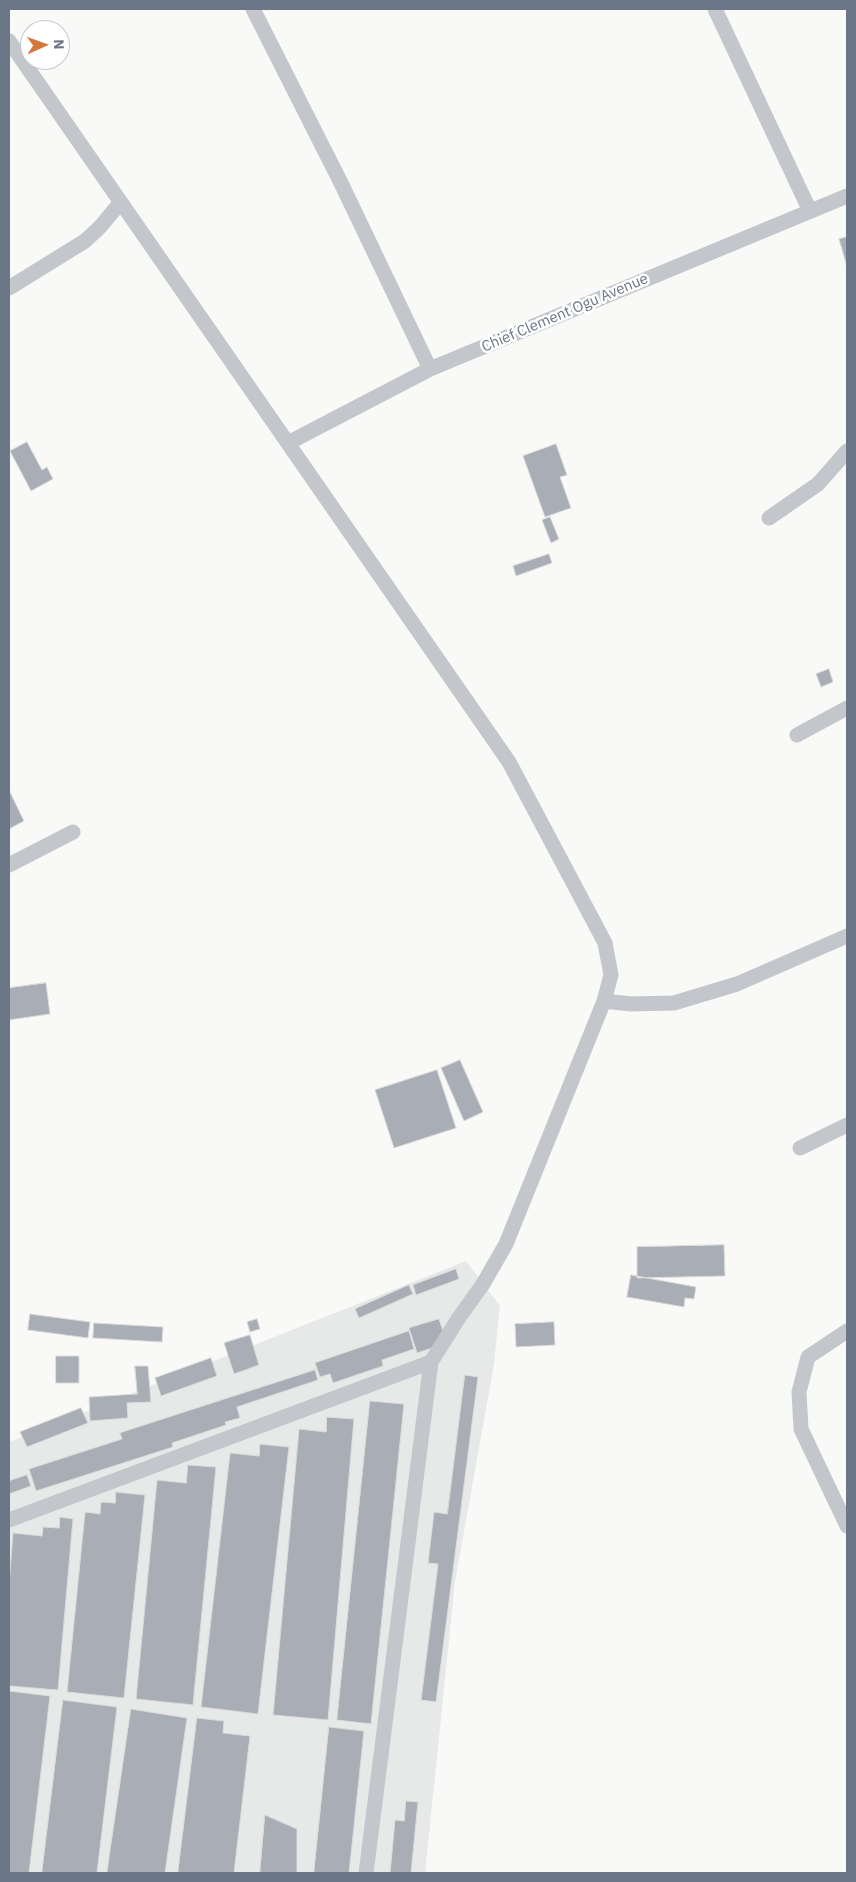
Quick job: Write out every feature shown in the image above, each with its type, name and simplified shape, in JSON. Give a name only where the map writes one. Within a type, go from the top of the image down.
[{"type":"street","points":[[253,9],[341,183],[430,369]]},
{"type":"street","points":[[715,9],[810,211]]},
{"type":"street","points":[[9,41],[509,762],[605,943],[612,975],[604,1001],[506,1244],[483,1284],[431,1362],[366,1873]]},
{"type":"street","name":"Chief Clement Ogu Avenue","points":[[288,443],[430,369],[847,196]]},
{"type":"street","points":[[9,288],[85,241],[100,227],[120,203]]},
{"type":"street","points":[[769,518],[818,484],[847,451]]},
{"type":"street","points":[[797,735],[847,708]]},
{"type":"street","points":[[9,865],[73,832]]},
{"type":"street","points":[[604,1001],[631,1004],[674,1003],[737,984],[847,936]]},
{"type":"street","points":[[800,1148],[847,1125]]},
{"type":"street","points":[[847,1330],[808,1357],[799,1392],[801,1428],[847,1526]]},
{"type":"street","points":[[9,1520],[431,1362]]},
{"type":"shaded area","points":[[466,1261],[500,1306],[494,1364],[455,1582],[425,1873],[9,1873],[9,1442]]},
{"type":"building","points":[[847,237],[847,267],[839,239]]},
{"type":"building","points":[[27,442],[42,470],[47,467],[53,479],[31,491],[10,451]]},
{"type":"building","points":[[556,444],[567,475],[560,477],[571,508],[545,517],[523,456]]},
{"type":"building","points":[[550,517],[559,539],[551,543],[542,520]]},
{"type":"building","points":[[549,554],[552,563],[516,576],[513,566]]},
{"type":"building","points":[[829,669],[833,682],[821,687],[816,674]]},
{"type":"building","points":[[9,790],[24,821],[9,829]]},
{"type":"building","points":[[46,983],[50,1014],[9,1020],[9,988]]},
{"type":"building","points":[[460,1060],[483,1112],[464,1121],[441,1068]]},
{"type":"building","points":[[437,1070],[456,1128],[394,1148],[375,1090]]},
{"type":"building","points":[[724,1245],[725,1276],[637,1278],[637,1247]]},
{"type":"building","points":[[456,1269],[459,1279],[416,1295],[413,1285]]},
{"type":"building","points":[[631,1275],[696,1287],[694,1299],[685,1298],[684,1307],[627,1297]]},
{"type":"building","points":[[409,1285],[413,1294],[359,1318],[355,1309]]},
{"type":"building","points":[[30,1314],[90,1322],[88,1338],[28,1330]]},
{"type":"building","points":[[257,1319],[260,1329],[250,1332],[247,1322]]},
{"type":"building","points":[[439,1319],[447,1343],[417,1353],[409,1328]]},
{"type":"building","points":[[554,1322],[555,1345],[516,1347],[515,1324]]},
{"type":"building","points":[[94,1323],[163,1327],[162,1342],[93,1338]]},
{"type":"building","points":[[409,1331],[414,1349],[382,1360],[383,1366],[333,1383],[330,1374],[320,1377],[315,1363]]},
{"type":"building","points":[[250,1335],[259,1365],[234,1374],[224,1343]]},
{"type":"building","points":[[56,1356],[79,1356],[79,1383],[56,1383]]},
{"type":"building","points":[[211,1358],[217,1376],[161,1396],[155,1378]]},
{"type":"building","points":[[135,1366],[148,1366],[151,1402],[127,1403],[128,1418],[90,1421],[89,1397],[137,1394]]},
{"type":"building","points":[[315,1370],[318,1380],[237,1407],[240,1418],[225,1422],[226,1425],[172,1443],[173,1447],[36,1491],[29,1469],[122,1439],[120,1433]]},
{"type":"building","points":[[465,1375],[478,1377],[436,1702],[421,1700],[438,1564],[428,1563],[434,1512],[447,1514]]},
{"type":"building","points":[[370,1401],[404,1404],[371,1724],[337,1720]]},
{"type":"building","points":[[81,1408],[88,1423],[27,1447],[20,1432]]},
{"type":"building","points":[[327,1417],[354,1419],[328,1720],[273,1715],[299,1429],[326,1432]]},
{"type":"building","points":[[260,1444],[289,1447],[258,1714],[201,1707],[230,1453],[259,1456]]},
{"type":"building","points":[[188,1465],[216,1467],[193,1705],[136,1699],[157,1480],[186,1483]]},
{"type":"building","points":[[27,1475],[31,1486],[9,1494],[9,1481]]},
{"type":"building","points":[[116,1492],[145,1495],[124,1698],[67,1692],[85,1512],[100,1514],[101,1502],[115,1503]]},
{"type":"building","points":[[60,1517],[73,1519],[58,1690],[9,1686],[9,1585],[13,1533],[42,1536],[43,1527],[59,1528]]},
{"type":"building","points":[[9,1691],[50,1696],[29,1873],[9,1873]]},
{"type":"building","points":[[63,1700],[117,1707],[97,1873],[42,1873]]},
{"type":"building","points":[[131,1709],[187,1718],[165,1873],[107,1873]]},
{"type":"building","points":[[197,1718],[224,1721],[223,1733],[250,1736],[234,1873],[178,1873]]},
{"type":"building","points":[[329,1727],[364,1731],[349,1873],[314,1873]]},
{"type":"building","points":[[406,1801],[418,1802],[411,1873],[390,1873],[395,1820],[404,1821]]},
{"type":"building","points":[[265,1815],[297,1829],[297,1873],[260,1873]]}]
